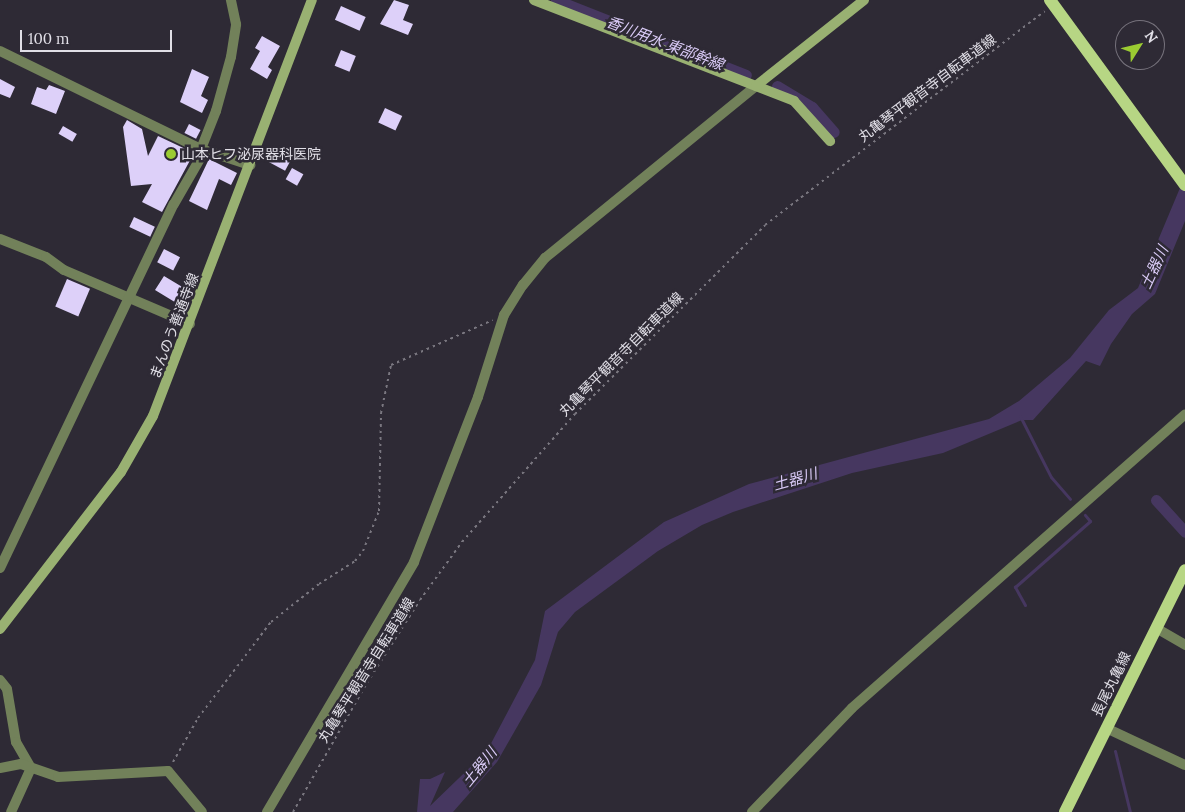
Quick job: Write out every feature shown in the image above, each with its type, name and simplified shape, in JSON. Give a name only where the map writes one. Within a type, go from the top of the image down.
[{"type":"main road","name":"まんのう善通寺線","points":[[2,623],[121,472],[153,416],[190,324],[312,0]]},
{"type":"main road","points":[[534,0],[794,101],[830,141]]},
{"type":"main road","points":[[756,86],[864,0]]},
{"type":"main road","points":[[1053,4],[1185,185]]},
{"type":"main road","name":"長尾丸亀線","points":[[1065,812],[1185,570]]},
{"type":"street","points":[[0,568],[174,204],[203,149],[231,57],[236,24],[231,0]]},
{"type":"street","points":[[0,51],[203,149],[250,166]]},
{"type":"street","points":[[267,812],[414,562],[478,397],[504,315],[523,285],[545,258],[756,86]]},
{"type":"street","points":[[0,239],[46,257],[64,270],[190,324]]},
{"type":"street","points":[[752,812],[852,708],[1185,414]]},
{"type":"street","points":[[1156,628],[1185,645]]},
{"type":"street","points":[[0,680],[7,689],[16,742],[32,768]]},
{"type":"street","points":[[1106,728],[1185,765]]},
{"type":"street","points":[[0,768],[21,764],[58,777],[168,771],[202,812]]},
{"type":"street","points":[[11,812],[32,768]]},
{"type":"path","name":"丸亀琴平観音寺自転車道線","points":[[293,812],[367,684],[420,600],[462,542],[575,414],[766,226],[1053,4]]},
{"type":"path","points":[[168,771],[198,718],[271,622],[319,584],[355,561],[363,550],[379,511],[381,412],[391,365],[504,315]]},
{"type":"water","name":"土器川","points":[[1185,176],[1185,221],[1155,294],[1132,314],[1111,344],[1100,366],[1086,361],[1033,420],[1022,420],[943,453],[852,473],[733,512],[702,525],[658,551],[575,612],[558,632],[541,685],[497,762],[453,812],[417,812],[420,779],[430,779],[445,772],[430,806],[487,751],[535,660],[545,611],[664,522],[749,484],[989,419],[1019,401],[1070,358],[1109,310],[1138,288]]},
{"type":"building","points":[[394,0],[409,5],[403,20],[413,24],[408,35],[380,24]]},
{"type":"building","points":[[341,6],[366,17],[360,31],[335,20]]},
{"type":"building","points":[[262,36],[280,46],[268,67],[272,70],[267,79],[250,69],[260,51],[255,48]]},
{"type":"building","points":[[341,50],[356,56],[349,72],[335,66]]},
{"type":"building","points":[[192,69],[209,77],[201,96],[208,100],[202,113],[180,102]]},
{"type":"building","points":[[0,79],[15,87],[10,98],[0,94]]},
{"type":"building","points":[[49,85],[65,91],[56,114],[31,104],[37,87],[46,90]]},
{"type":"building","points":[[385,108],[402,116],[395,131],[378,123]]},
{"type":"building","name":"山本ヒフ泌尿器科医院","points":[[127,120],[142,129],[148,156],[158,136],[194,153],[162,212],[142,202],[152,184],[131,186],[123,127]]},
{"type":"building","points":[[189,124],[201,130],[196,139],[184,133]]},
{"type":"building","points":[[63,126],[77,134],[72,142],[59,134]]},
{"type":"building","points":[[273,153],[290,162],[285,171],[268,162]]},
{"type":"building","points":[[209,159],[237,173],[231,185],[219,179],[207,210],[189,201]]},
{"type":"building","points":[[292,168],[303,174],[297,186],[286,179]]},
{"type":"building","points":[[134,217],[155,227],[150,237],[129,227]]},
{"type":"building","points":[[164,249],[180,257],[173,271],[157,262]]},
{"type":"building","points":[[164,276],[184,288],[179,297],[190,301],[185,314],[176,311],[178,304],[155,290]]},
{"type":"building","points":[[67,279],[90,289],[78,316],[55,307]]},
{"type":"waterway","name":"香川用水 東部幹線","points":[[556,0],[746,75]]},
{"type":"waterway","name":"香川用水 東部幹線","points":[[777,86],[812,107],[834,132]]},
{"type":"waterway","points":[[1020,416],[1051,477],[1070,499]]},
{"type":"waterway","name":"香川用水 東部幹線","points":[[1156,500],[1185,532]]},
{"type":"waterway","points":[[1025,605],[1015,587],[1090,521],[1085,515]]},
{"type":"waterway","points":[[1115,751],[1130,812]]},
{"type":"place","name":"山本ヒフ泌尿器科医院","points":[[171,154]]}]
